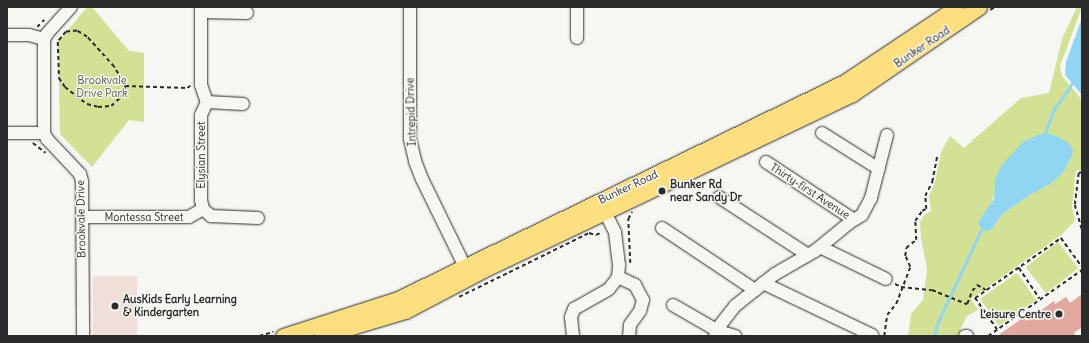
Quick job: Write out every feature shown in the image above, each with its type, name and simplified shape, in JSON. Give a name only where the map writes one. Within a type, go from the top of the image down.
[{"type":"main road","name":"Bunker Road","points":[[849,88],[957,7]]},
{"type":"main road","name":"Bunker Road","points":[[283,336],[398,299],[467,272],[849,88],[979,7]]},
{"type":"main road","name":"Bunker Road","points":[[321,336],[405,311],[467,272]]},
{"type":"street","points":[[7,133],[44,133],[44,39],[46,34],[71,7]]},
{"type":"street","name":"Intrepid Drive","points":[[410,7],[410,139],[422,179],[467,272]]},
{"type":"street","points":[[577,7],[577,38]]},
{"type":"street","points":[[243,104],[207,102],[201,85],[201,10],[246,14]]},
{"type":"street","points":[[7,35],[29,35],[44,39]]},
{"type":"street","name":"Elysian Street","points":[[203,208],[201,200],[201,115],[207,102]]},
{"type":"street","name":"Brookvale Drive","points":[[44,133],[47,139],[80,174],[82,181],[83,336]]},
{"type":"street","points":[[822,133],[879,169]]},
{"type":"street","points":[[716,333],[735,306],[759,286],[775,274],[820,247],[862,215],[871,198],[887,135]]},
{"type":"street","name":"Thirty-first Avenue","points":[[766,162],[854,220]]},
{"type":"street","points":[[720,197],[808,255]]},
{"type":"street","points":[[573,336],[571,317],[574,309],[609,289],[618,277],[619,265],[615,232],[602,206]]},
{"type":"street","points":[[203,208],[211,216],[258,218]]},
{"type":"street","name":"Montessa Street","points":[[82,217],[189,217],[203,208]]},
{"type":"street","points":[[662,228],[759,286],[878,335]]},
{"type":"street","points":[[820,247],[886,279]]},
{"type":"street","points":[[618,277],[635,285],[643,300],[640,311],[630,325],[629,336]]},
{"type":"street","points":[[673,305],[716,333],[735,336]]},
{"type":"path","points":[[34,28],[38,27],[48,17]]},
{"type":"path","points":[[76,31],[88,37],[114,67],[125,86],[121,97],[111,106],[98,107],[87,104],[65,87],[58,78],[58,42],[66,32],[76,31]]},
{"type":"path","points":[[125,86],[190,88],[190,84],[201,85]]},
{"type":"path","points":[[30,140],[50,157]]},
{"type":"path","points":[[878,335],[887,322],[887,316],[896,304],[901,287],[910,267],[905,256],[906,248],[916,240],[917,235],[915,221],[922,210],[926,209],[925,196],[932,182],[937,156]]},
{"type":"path","points":[[1082,173],[1079,173],[1075,206],[1082,229]]},
{"type":"path","points":[[988,336],[997,330],[1082,269],[1061,238],[975,298],[997,330]]},
{"type":"path","points":[[1019,268],[1040,299]]},
{"type":"path","points":[[886,279],[901,287],[932,290],[966,304],[976,285],[986,290]]},
{"type":"shaded area","name":"AusKids Early Learning & Kindergarten","points":[[93,276],[137,276],[137,336],[93,336]]},
{"type":"green space","name":"Brookvale Drive Park","points":[[87,7],[92,7],[129,51],[144,53],[144,122],[129,120],[92,167],[60,134],[58,42]]},
{"type":"green space","points":[[1077,7],[1082,7],[1060,66],[1062,76],[1082,100],[1082,170],[1076,170],[1072,207],[1075,221],[1061,235],[971,299],[978,310],[967,316],[957,336],[908,336],[911,314],[923,300],[927,269],[921,238],[920,222],[924,215],[931,211],[929,196],[935,182],[941,152],[950,136],[964,148],[1021,98],[1049,93],[1062,39]],"holes":[[[1050,134],[1066,141],[1071,158],[1063,173],[1049,185],[1033,193],[1005,212],[993,228],[984,230],[980,227],[981,217],[991,206],[995,190]]]},
{"type":"green space","points":[[1058,242],[1078,268],[1046,293],[1026,267]]},
{"type":"green space","points":[[1017,273],[1036,300],[999,326],[980,299]]},
{"type":"water","points":[[1082,18],[1082,95],[1065,75],[1066,62]]},
{"type":"water","points":[[1040,134],[1050,134],[1058,137],[1066,141],[1073,149],[1071,158],[1063,173],[1049,185],[1033,193],[1005,212],[993,228],[988,231],[984,230],[980,227],[978,222],[994,199],[995,179],[1001,166],[1023,142]]},
{"type":"building","name":"Leisure Centre","points":[[1082,294],[1082,327],[1074,333],[1076,336],[997,336],[1024,317],[1026,321],[1054,301],[1055,304],[1066,297],[1070,303]]},
{"type":"waterway","points":[[1044,136],[1054,109],[1073,81]]},
{"type":"waterway","points":[[934,336],[938,322],[983,226]]},
{"type":"place","name":"Bunker Rd near Sandy Dr","points":[[662,191]]},
{"type":"place","name":"AusKids Early Learning & Kindergarten","points":[[115,306]]},
{"type":"place","name":"Leisure Centre","points":[[1059,314]]}]
